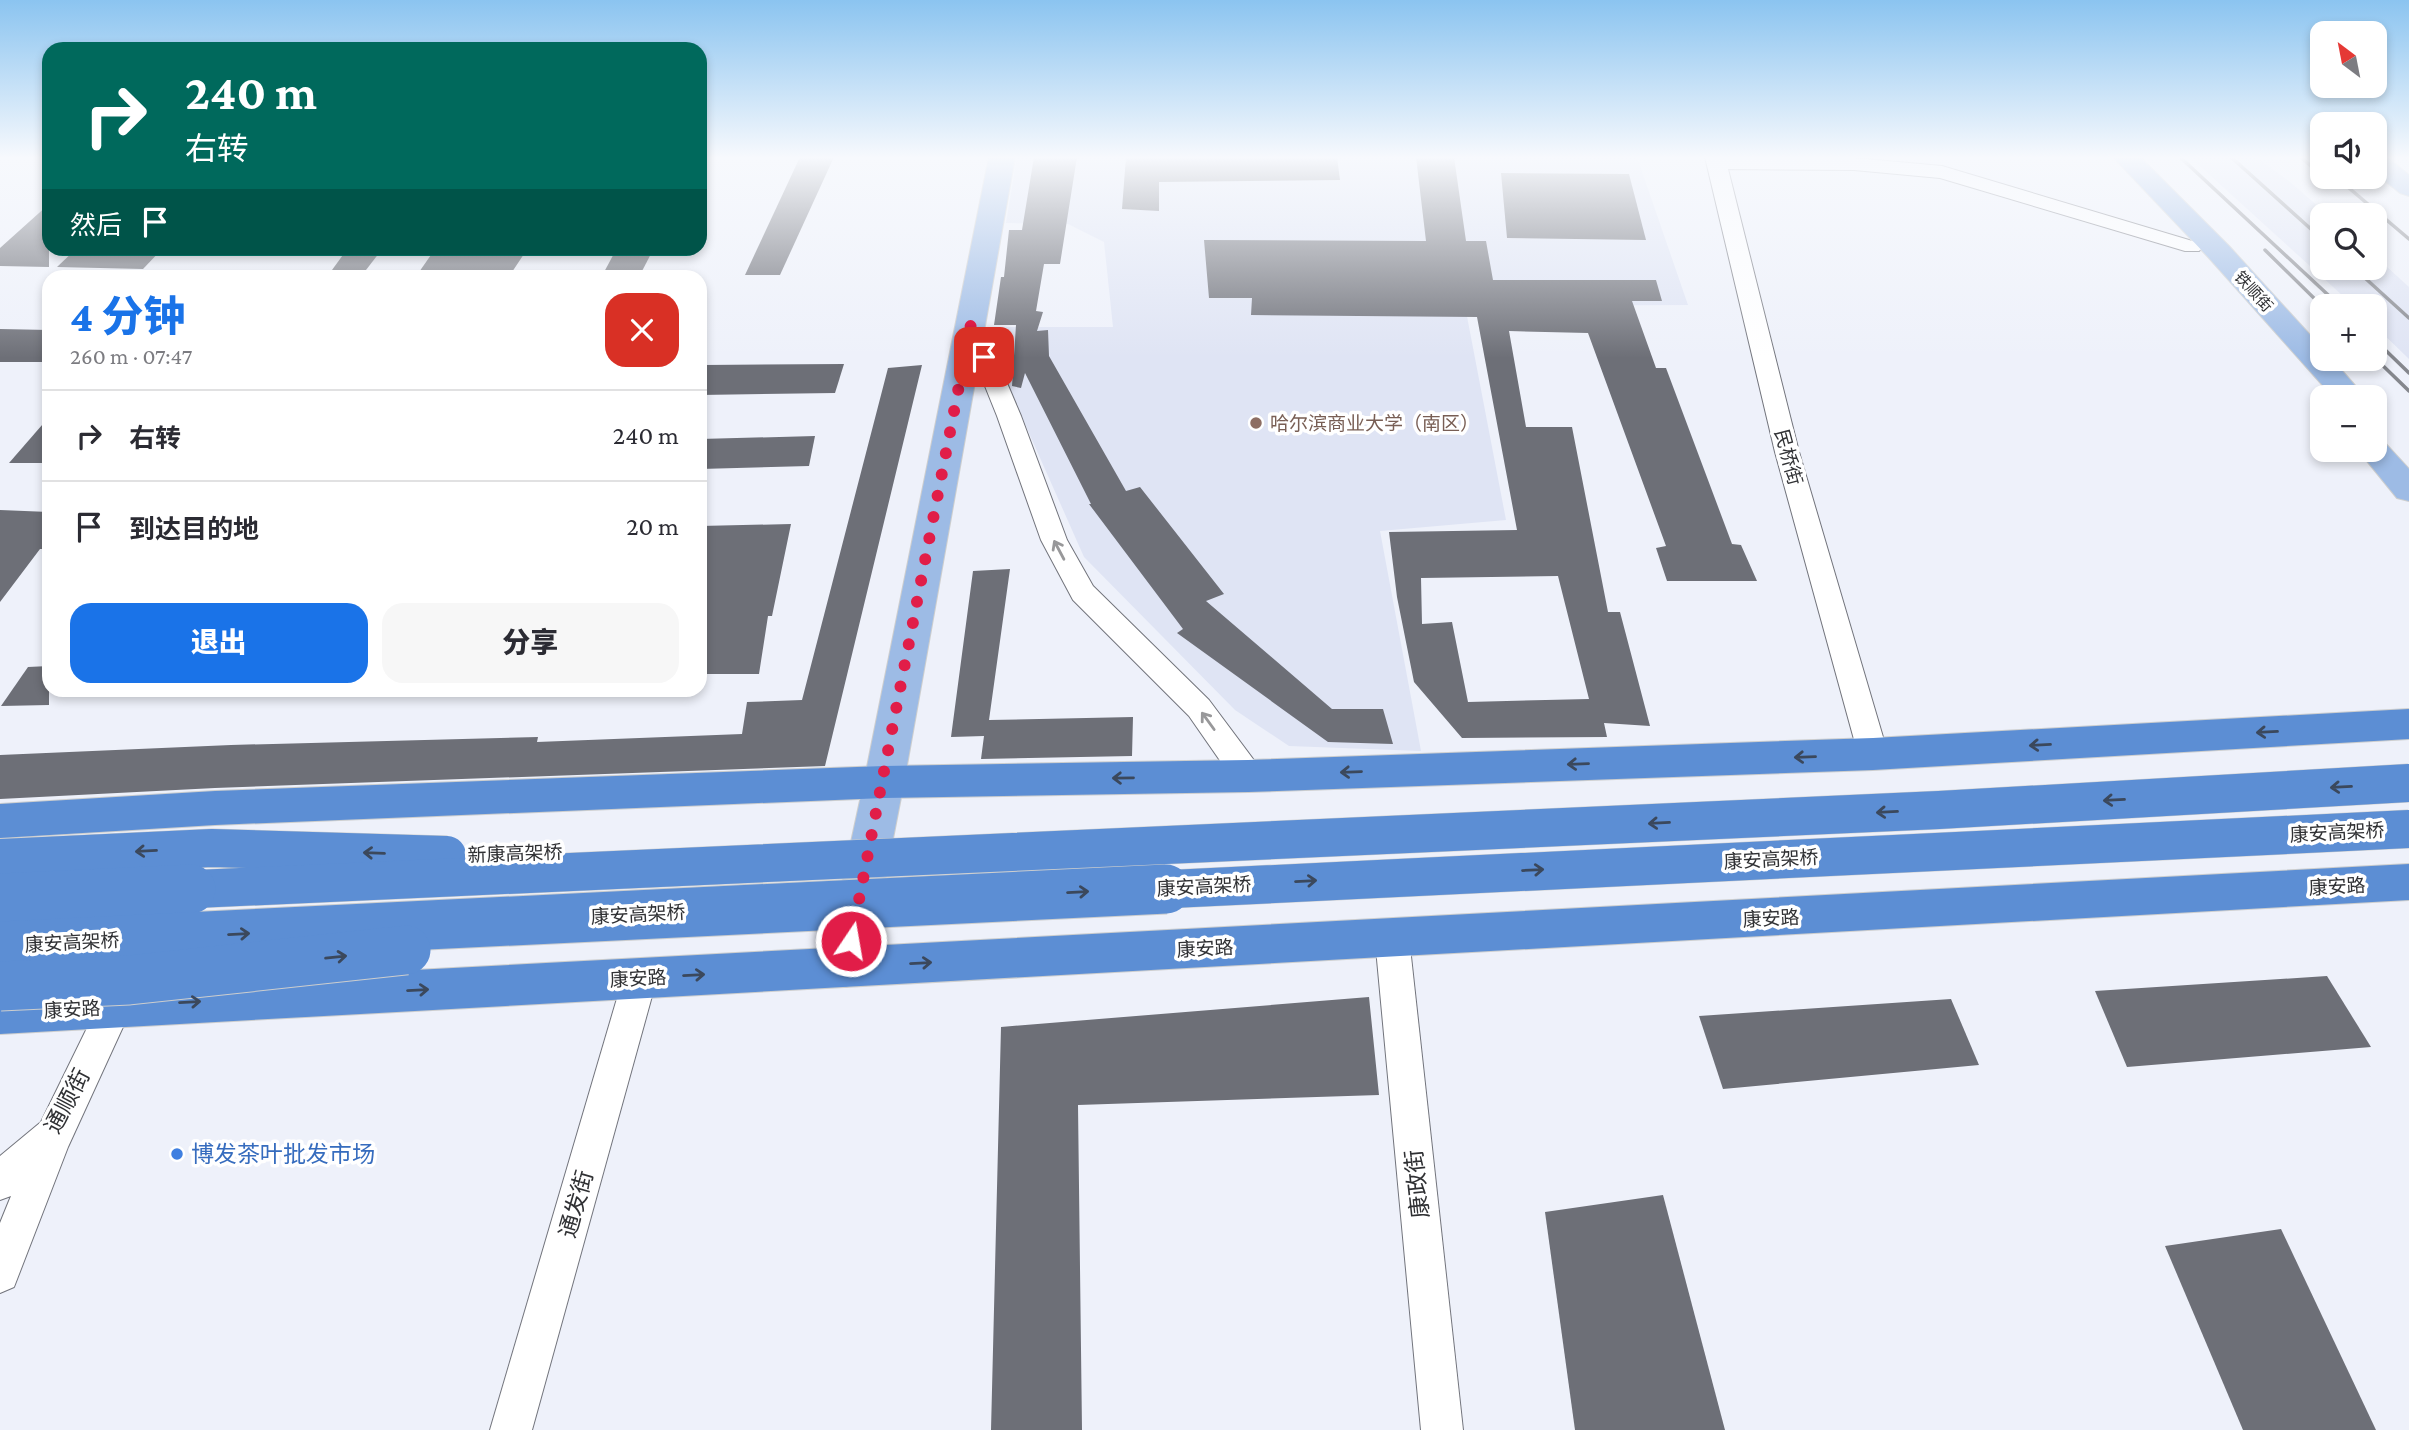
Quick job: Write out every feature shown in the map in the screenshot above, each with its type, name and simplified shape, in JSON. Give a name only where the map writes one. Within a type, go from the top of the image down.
[{"type":"highway","points":[[0,821],[215,808],[884,782],[1248,776],[1874,754],[2409,724]]},
{"type":"highway","points":[[0,898],[1939,810],[2409,783]]},
{"type":"highway","name":"康安高架桥","points":[[0,946],[1027,894],[2409,829]]},
{"type":"highway","name":"新康高架桥","points":[[0,858],[212,848],[482,856],[764,844],[1030,852]]},
{"type":"highway","name":"康安路","points":[[0,1013],[2409,882]]},
{"type":"highway","points":[[0,986],[129,980],[449,945],[762,929],[1027,894]]},
{"type":"main road","points":[[846,967],[884,782],[990,224]]},
{"type":"main road","points":[[2169,224],[2317,385]]},
{"type":"main road","name":"铁顺街","points":[[2191,224],[2339,385]]},
{"type":"main road","points":[[2387,438],[2409,463]]},
{"type":"main road","points":[[2384,462],[2409,490]]},
{"type":"street","name":"民桥街","points":[[1731,224],[1787,452],[1874,754]]},
{"type":"street","points":[[2114,224],[2192,247]]},
{"type":"street","points":[[971,324],[1009,416],[1054,540],[1083,593],[1199,708],[1248,776]]},
{"type":"street","name":"通顺街","points":[[0,1181],[54,1135],[114,1007],[215,808]]},
{"type":"street","name":"康政街","points":[[1392,938],[1442,1430]]},
{"type":"street","name":"通发街","points":[[511,1430],[640,978]]},
{"type":"street","points":[[0,1273],[54,1135]]},
{"type":"shaded area","name":"哈尔滨商业大学（南区）","points":[[1051,224],[1660,224],[1688,305],[1465,306],[1506,520],[1380,531],[1421,751],[1289,746],[1235,710],[1084,557],[982,327],[1113,327],[1104,242],[1068,224]]},
{"type":"shaded area","points":[[2263,224],[2310,224],[2310,266]]},
{"type":"shaded area","points":[[2387,267],[2409,287],[2409,359],[2387,338],[2387,294],[2341,294],[2325,280],[2387,280]]},
{"type":"building","points":[[27,224],[42,224],[42,256],[49,256],[49,267],[0,266],[0,248]]},
{"type":"building","points":[[769,224],[803,224],[780,275],[745,275]]},
{"type":"building","points":[[1023,224],[1066,224],[1060,264],[1044,264],[1036,311],[1043,312],[1037,331],[1048,330],[1049,356],[1126,491],[1140,487],[1224,594],[1206,601],[1332,709],[1383,709],[1393,744],[1328,742],[1177,633],[1183,629],[1089,504],[1025,373],[1021,388],[1012,386],[1016,325],[994,325],[1001,277],[1004,277],[1009,230],[1022,230]]},
{"type":"building","points":[[1424,224],[1464,224],[1466,241],[1486,241],[1493,280],[1656,280],[1662,301],[1632,301],[1656,368],[1666,368],[1732,544],[1741,545],[1757,581],[1667,581],[1656,548],[1666,546],[1588,333],[1509,331],[1526,427],[1572,427],[1608,612],[1620,612],[1650,726],[1604,723],[1607,737],[1462,738],[1414,682],[1397,597],[1389,532],[1517,530],[1477,317],[1251,315],[1252,298],[1209,298],[1204,240],[1426,241]],"holes":[[[1558,576],[1589,699],[1468,702],[1452,622],[1422,624],[1421,578]]]},
{"type":"building","points":[[1506,224],[1642,224],[1646,240],[1507,238]]},
{"type":"building","points":[[69,256],[155,256],[143,269],[57,267]]},
{"type":"building","points":[[342,256],[377,256],[366,270],[332,270]]},
{"type":"building","points":[[430,256],[523,256],[513,270],[420,270]]},
{"type":"building","points":[[613,256],[650,256],[643,270],[605,270]]},
{"type":"building","points":[[0,329],[42,330],[42,362],[0,362]]},
{"type":"building","points":[[844,364],[835,393],[707,395],[707,365]]},
{"type":"building","points":[[922,365],[825,766],[215,788],[0,799],[0,755],[231,745],[538,737],[537,742],[742,734],[747,702],[802,700],[888,368]]},
{"type":"building","points":[[42,425],[42,463],[9,463]]},
{"type":"building","points":[[815,436],[809,466],[707,469],[707,439]]},
{"type":"building","points":[[0,510],[42,512],[42,549],[0,602]]},
{"type":"building","points":[[791,524],[772,616],[768,616],[759,674],[707,674],[707,526]]},
{"type":"building","points":[[1010,569],[989,720],[1133,717],[1132,756],[981,759],[984,736],[951,737],[973,571]]},
{"type":"building","points":[[42,666],[42,697],[49,697],[49,705],[1,706],[28,667]]},
{"type":"building","points":[[2327,976],[2371,1047],[2127,1067],[2095,991]]},
{"type":"building","points":[[1369,997],[1379,1095],[1078,1105],[1082,1430],[991,1430],[1001,1027]]},
{"type":"building","points":[[1951,999],[1979,1065],[1723,1089],[1699,1016]]},
{"type":"building","points":[[1663,1195],[1725,1430],[1575,1430],[1545,1212]]},
{"type":"building","points":[[2281,1229],[2376,1430],[2243,1430],[2165,1246]]},
{"type":"railway","points":[[2252,224],[2327,294]]},
{"type":"railway","points":[[2305,224],[2310,228]]},
{"type":"railway","points":[[2391,224],[2409,239]]},
{"type":"railway","points":[[2265,250],[2310,294]]},
{"type":"railway","points":[[2367,280],[2409,318]]},
{"type":"railway","points":[[2387,352],[2409,373]]},
{"type":"railway","points":[[2387,370],[2409,391]]},
{"type":"place","name":"哈尔滨商业大学（南区）","points":[[1256,423]]},
{"type":"place","name":"博发茶叶批发市场","points":[[177,1154]]},
{"type":"route","points":[[851,941],[971,324],[984,357]]}]
